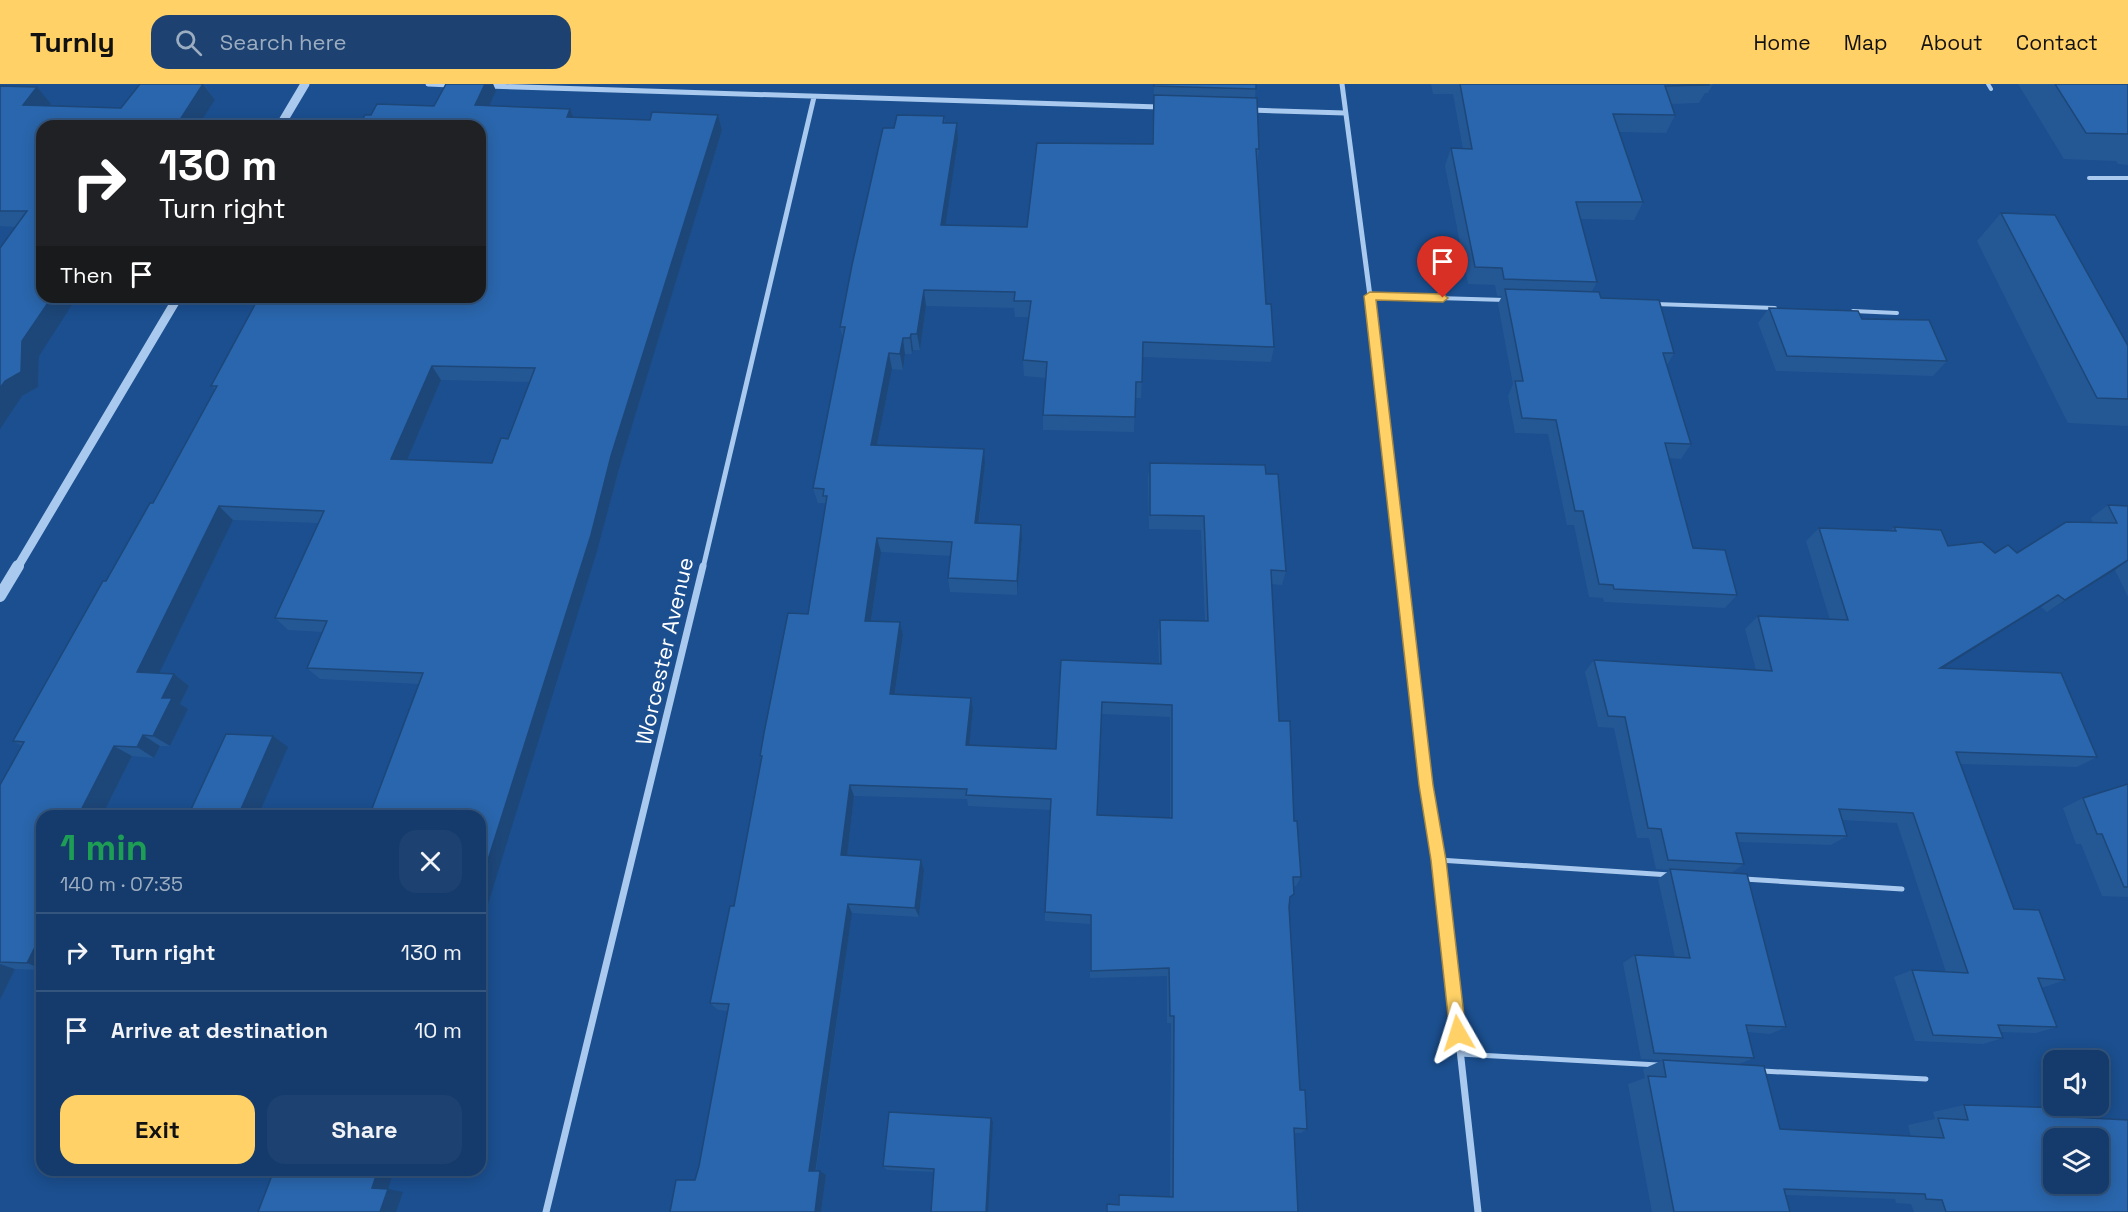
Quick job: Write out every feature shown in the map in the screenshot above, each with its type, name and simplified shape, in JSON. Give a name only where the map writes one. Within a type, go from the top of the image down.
[{"type":"street","points":[[284,120],[305,84]]},
{"type":"street","points":[[428,84],[463,85]]},
{"type":"street","points":[[1342,84],[1370,296],[1425,773],[1439,860],[1479,1212]]},
{"type":"street","points":[[486,86],[1171,108]]},
{"type":"street","name":"Worcester Avenue","points":[[546,1212],[651,783],[814,97]]},
{"type":"street","points":[[1242,110],[1345,113]]},
{"type":"street","points":[[0,596],[174,303]]},
{"type":"lane","points":[[1988,84],[1991,89]]},
{"type":"lane","points":[[2089,178],[2128,178]]},
{"type":"lane","points":[[1370,296],[1512,300]]},
{"type":"lane","points":[[1650,304],[1779,308]]},
{"type":"lane","points":[[1850,311],[1897,313]]},
{"type":"lane","points":[[1439,860],[1676,875]]},
{"type":"lane","points":[[1736,879],[1902,889]]},
{"type":"lane","points":[[1460,1054],[1663,1065]]},
{"type":"lane","points":[[1758,1070],[1926,1079]]},
{"type":"building","points":[[140,84],[203,84],[180,120],[36,120],[36,303],[48,303],[22,341],[21,372],[5,381],[0,388],[0,248],[27,211],[0,211],[0,86],[37,87],[23,105],[121,108]]},
{"type":"building","points":[[446,84],[485,84],[475,105],[570,109],[567,117],[650,120],[652,112],[718,115],[611,456],[591,535],[486,866],[486,810],[372,810],[423,673],[307,668],[327,621],[275,618],[324,511],[219,506],[137,672],[174,674],[162,698],[172,698],[153,736],[143,735],[137,747],[114,746],[81,810],[36,810],[36,945],[27,963],[0,962],[0,785],[24,742],[13,741],[103,581],[106,581],[150,503],[153,503],[217,386],[211,386],[256,303],[486,303],[486,120],[362,120],[365,115],[371,115],[377,104],[434,106]],"holes":[[[432,366],[535,368],[508,439],[501,438],[492,463],[391,459]]]},
{"type":"building","points":[[1154,84],[1256,84],[1256,89],[1154,86]]},
{"type":"building","points":[[1460,84],[1709,85],[1665,86],[1675,115],[1613,114],[1643,202],[1576,202],[1597,282],[1504,279],[1502,268],[1475,267],[1451,148],[1472,149]]},
{"type":"building","points":[[2055,84],[2128,84],[2128,134],[2086,133]]},
{"type":"building","points":[[1154,95],[1257,98],[1259,149],[1256,149],[1266,304],[1271,304],[1274,347],[1143,342],[1142,382],[1136,382],[1135,417],[1043,415],[1047,362],[1023,360],[1031,301],[1014,301],[1015,292],[924,290],[917,334],[911,334],[910,338],[903,338],[900,354],[889,353],[871,445],[984,449],[975,523],[1021,525],[1017,581],[948,578],[952,542],[877,538],[865,621],[900,622],[890,694],[971,698],[966,745],[1056,749],[1061,660],[1161,664],[1160,620],[1208,621],[1204,516],[1150,515],[1150,463],[1265,465],[1266,474],[1278,474],[1286,571],[1271,570],[1279,721],[1290,721],[1294,821],[1297,821],[1301,877],[1293,877],[1294,894],[1290,897],[1289,907],[1300,1090],[1305,1090],[1307,1129],[1294,1128],[1298,1212],[1107,1212],[1107,1204],[1119,1205],[1119,1195],[1173,1197],[1174,1016],[1170,1016],[1169,968],[1091,971],[1091,915],[1045,912],[1051,799],[966,795],[967,789],[850,785],[841,855],[921,860],[915,908],[848,904],[809,1171],[820,1171],[815,1212],[670,1212],[676,1180],[695,1180],[699,1166],[729,1004],[710,1003],[730,906],[734,906],[762,756],[760,756],[764,733],[788,613],[808,614],[827,496],[823,496],[824,489],[813,488],[845,327],[840,327],[852,265],[883,128],[894,128],[897,115],[944,116],[943,123],[957,123],[941,225],[1027,227],[1037,143],[1153,144]],"holes":[[[1102,702],[1172,705],[1172,818],[1097,815]]]},
{"type":"building","points":[[2001,213],[2055,215],[2128,346],[2128,399],[2097,398]]},
{"type":"building","points":[[1505,289],[1599,292],[1601,298],[1659,300],[1674,353],[1663,353],[1691,444],[1665,443],[1693,548],[1725,550],[1737,595],[1614,589],[1613,585],[1599,584],[1583,511],[1575,511],[1556,420],[1522,418],[1515,381],[1523,381]]},
{"type":"building","points":[[1769,308],[1858,311],[1862,319],[1929,320],[1947,361],[1787,356]]},
{"type":"building","points":[[2108,505],[2128,506],[2128,560],[2065,600],[2058,595],[1940,668],[2061,673],[2097,757],[1956,752],[2014,909],[2039,910],[2065,980],[2038,978],[2057,1027],[1998,1025],[2003,1038],[1933,1035],[1912,970],[1968,973],[1913,813],[1839,809],[1847,836],[1736,833],[1744,864],[1668,860],[1661,829],[1648,828],[1625,717],[1608,716],[1594,660],[1772,671],[1758,616],[1848,620],[1819,528],[1896,531],[1894,527],[1941,530],[1948,546],[1982,542],[1995,553],[2008,545],[2017,553],[2066,522],[2117,523]]},
{"type":"building","points":[[226,734],[273,736],[241,810],[191,810]]},
{"type":"building","points":[[2128,784],[2128,887],[2124,887],[2102,834],[2097,834],[2083,798]]},
{"type":"building","points":[[1670,869],[1747,874],[1786,1027],[1746,1025],[1754,1058],[1654,1053],[1635,955],[1690,958]]},
{"type":"building","points":[[1663,1060],[1764,1066],[1780,1129],[1944,1138],[1938,1118],[1968,1120],[1964,1105],[2043,1107],[2043,1116],[2128,1120],[2128,1212],[1946,1212],[1942,1200],[1926,1199],[1925,1194],[1784,1189],[1790,1212],[1674,1212],[1648,1076],[1666,1077]]},
{"type":"building","points":[[889,1112],[991,1118],[986,1212],[931,1212],[934,1169],[883,1166]]},
{"type":"building","points":[[272,1176],[376,1176],[372,1188],[388,1189],[380,1212],[258,1212]]},
{"type":"route","points":[[1443,298],[1370,296],[1426,785],[1439,860],[1458,1033]]}]
